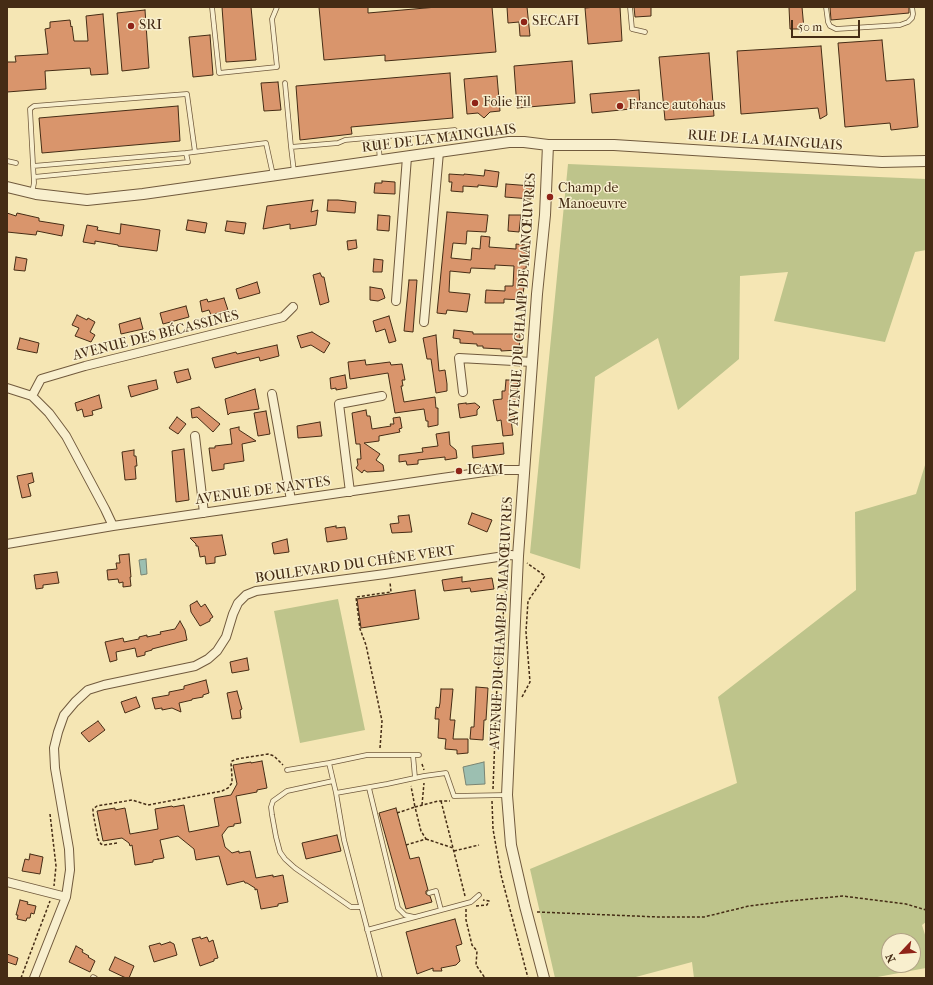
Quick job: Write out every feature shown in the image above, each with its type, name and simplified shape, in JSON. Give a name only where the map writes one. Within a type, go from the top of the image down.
[{"type":"street","name":"RUE DE LA MAINGUAIS","points":[[7,187],[32,193],[87,200],[143,194],[510,142],[548,145],[614,145],[882,162],[926,161]]},
{"type":"street","name":"AVENUE DU CHAMP DE MANŒUVRES","points":[[544,978],[511,845],[507,795],[518,556],[532,362],[545,215],[548,145]]},
{"type":"street","points":[[424,322],[439,152]]},
{"type":"street","points":[[396,301],[408,157]]},
{"type":"street","name":"AVENUE DES BÉCASSINES","points":[[32,396],[41,379],[85,366],[283,318],[293,307]]},
{"type":"street","points":[[463,392],[460,358],[532,362]]},
{"type":"street","points":[[7,388],[32,396],[66,436],[113,526]]},
{"type":"street","points":[[272,394],[291,500]]},
{"type":"street","points":[[350,492],[339,404],[382,396]]},
{"type":"street","points":[[195,436],[204,513]]},
{"type":"street","name":"AVENUE DE NANTES","points":[[7,544],[113,526],[499,470],[524,470]]},
{"type":"street","name":"BOULEVARD DU CHÊNE VERT","points":[[34,978],[66,897],[70,870],[69,849],[55,768],[54,748],[64,715],[88,690],[104,685],[195,666],[208,659],[217,651],[226,638],[238,603],[246,595],[256,591],[511,555],[518,556]]},
{"type":"street","points":[[7,882],[66,897]]},
{"type":"lane","points":[[212,7],[219,73],[277,67],[272,19],[277,7]]},
{"type":"lane","points":[[630,7],[632,28],[644,32]]},
{"type":"lane","points":[[826,7],[828,22],[830,26],[836,29],[900,25],[908,22],[912,18],[912,7]]},
{"type":"lane","points":[[285,83],[294,172]]},
{"type":"lane","points":[[32,193],[34,177],[30,109],[34,106],[188,94],[195,152]]},
{"type":"lane","points":[[291,147],[338,143],[345,140],[455,130]]},
{"type":"lane","points":[[378,137],[380,161]]},
{"type":"lane","points":[[33,166],[186,153],[266,143],[274,175]]},
{"type":"lane","points":[[34,177],[188,162],[186,153]]},
{"type":"lane","points":[[7,161],[16,163]]},
{"type":"lane","points":[[286,770],[367,754],[420,755]]},
{"type":"lane","points":[[413,755],[415,778]]},
{"type":"lane","points":[[329,762],[344,840],[380,978]]},
{"type":"lane","points":[[336,793],[446,773],[454,796],[507,795]]},
{"type":"lane","points":[[333,781],[287,791],[273,801],[272,812],[276,837],[280,852],[294,868],[351,907],[361,908]]},
{"type":"lane","points":[[369,788],[398,908],[405,915],[414,917]]},
{"type":"lane","points":[[429,893],[436,891],[441,910]]},
{"type":"lane","points":[[367,930],[471,902],[479,895]]},
{"type":"path","points":[[518,556],[545,576],[528,601],[526,632],[530,682],[519,702]]},
{"type":"path","points":[[380,754],[382,721],[366,644],[360,629],[356,597],[391,592],[389,573]]},
{"type":"path","points":[[118,843],[104,845],[101,844],[98,839],[93,813],[93,809],[97,806],[132,800],[148,805],[222,791],[228,788],[232,782],[231,763],[236,759],[268,754],[279,760],[286,770]]},
{"type":"path","points":[[422,764],[425,771],[422,805]]},
{"type":"path","points":[[441,801],[465,897]]},
{"type":"path","points":[[397,813],[441,801],[455,801]]},
{"type":"path","points":[[415,807],[421,831],[426,839]]},
{"type":"path","points":[[406,845],[426,839],[453,848]]},
{"type":"path","points":[[454,851],[479,845]]},
{"type":"path","points":[[533,912],[704,917],[748,906],[843,896],[906,904],[926,910]]},
{"type":"path","points":[[466,906],[466,920],[472,945],[477,951],[476,965],[485,978]]},
{"type":"green space","points":[[568,164],[926,179],[926,250],[915,252],[885,342],[774,321],[788,272],[740,276],[739,359],[678,410],[658,338],[595,377],[580,569],[530,553]]},
{"type":"green space","points":[[926,462],[926,922],[922,925],[926,938],[926,968],[921,969],[921,933],[881,933],[881,973],[899,973],[872,978],[694,978],[692,962],[632,978],[555,978],[530,869],[737,783],[718,697],[856,590],[855,512],[916,494]]},
{"type":"green space","points":[[338,599],[365,730],[300,743],[274,611]]},
{"type":"shaded area","points":[[146,559],[147,574],[141,575],[139,560]]},
{"type":"shaded area","points":[[484,762],[485,784],[466,785],[463,767]]},
{"type":"building","points":[[222,7],[251,7],[256,60],[226,62]]},
{"type":"building","points":[[319,7],[368,7],[368,13],[437,7],[492,7],[496,52],[385,61],[385,55],[324,60]]},
{"type":"building","name":"SECAFI","points":[[507,7],[527,7],[530,36],[520,36],[519,22],[508,23]]},
{"type":"building","points":[[620,7],[622,41],[588,44],[585,8]]},
{"type":"building","points":[[634,7],[651,7],[651,16],[635,17]]},
{"type":"building","points":[[789,7],[802,7],[804,29],[790,29]]},
{"type":"building","points":[[830,7],[909,7],[909,13],[831,20]]},
{"type":"building","points":[[145,10],[149,68],[122,71],[117,13]]},
{"type":"building","points":[[103,14],[108,74],[91,75],[90,68],[45,71],[46,89],[7,92],[7,62],[16,62],[15,56],[48,54],[45,29],[50,28],[50,22],[70,20],[74,41],[88,41],[86,16]]},
{"type":"building","points":[[210,35],[213,75],[193,77],[189,37]]},
{"type":"building","points":[[882,40],[886,81],[914,79],[918,127],[891,130],[890,123],[845,127],[838,43]]},
{"type":"building","points":[[821,46],[827,115],[820,119],[818,108],[741,114],[737,51]]},
{"type":"building","points":[[709,53],[714,116],[665,120],[659,57]]},
{"type":"building","points":[[572,61],[575,103],[517,108],[514,66]]},
{"type":"building","points":[[450,73],[453,118],[351,127],[352,134],[300,140],[296,86]]},
{"type":"building","points":[[497,76],[500,111],[490,112],[484,118],[478,113],[467,114],[464,79]]},
{"type":"building","points":[[278,82],[281,110],[264,111],[261,83]]},
{"type":"building","points":[[639,90],[640,108],[592,113],[590,94]]},
{"type":"building","points":[[178,106],[180,141],[42,153],[39,118]]},
{"type":"building","points":[[485,170],[499,172],[497,187],[478,185],[478,187],[463,186],[463,192],[451,191],[452,182],[449,182],[449,174],[484,176]]},
{"type":"building","points":[[382,181],[395,182],[395,194],[374,193],[375,183],[382,183]]},
{"type":"building","points":[[506,184],[532,186],[531,199],[505,197]]},
{"type":"building","points":[[313,200],[311,212],[318,210],[316,225],[290,229],[290,224],[263,229],[267,206]]},
{"type":"building","points":[[328,200],[356,202],[355,213],[327,211]]},
{"type":"building","points":[[447,212],[488,215],[486,232],[467,231],[466,244],[453,243],[451,258],[471,260],[472,248],[480,249],[481,236],[490,237],[489,247],[516,249],[516,244],[525,245],[524,252],[527,252],[526,269],[523,269],[522,287],[524,287],[522,300],[504,299],[504,303],[485,303],[486,290],[505,291],[505,286],[513,286],[514,266],[495,265],[495,269],[471,268],[470,273],[450,271],[449,292],[470,294],[467,312],[447,310],[446,314],[437,313]]},
{"type":"building","points":[[7,213],[16,216],[17,213],[39,218],[39,221],[64,225],[62,236],[37,231],[36,235],[7,232]]},
{"type":"building","points":[[378,215],[390,216],[389,231],[377,230]]},
{"type":"building","points":[[509,215],[521,215],[519,232],[508,231]]},
{"type":"building","points":[[188,220],[207,223],[205,233],[186,230]]},
{"type":"building","points":[[227,221],[246,223],[244,234],[225,231]]},
{"type":"building","points":[[121,224],[160,230],[157,251],[118,246],[95,241],[95,244],[83,242],[87,225],[98,227],[97,230],[120,234]]},
{"type":"building","points":[[356,240],[357,248],[348,250],[347,241]]},
{"type":"building","points":[[16,257],[27,259],[25,271],[14,270]]},
{"type":"building","points":[[374,259],[383,260],[382,272],[373,272]]},
{"type":"building","points":[[320,273],[322,277],[324,277],[329,302],[320,305],[313,275]]},
{"type":"building","points":[[409,280],[417,280],[413,332],[404,331]]},
{"type":"building","points":[[257,282],[260,293],[239,299],[236,289]]},
{"type":"building","points":[[370,287],[382,289],[385,298],[378,301],[370,300]]},
{"type":"building","points":[[224,298],[228,310],[211,315],[209,310],[202,312],[200,301],[207,299],[208,302]]},
{"type":"building","points":[[186,306],[189,317],[163,324],[160,313]]},
{"type":"building","points":[[77,315],[95,322],[90,332],[95,335],[91,342],[75,336],[79,328],[72,325]]},
{"type":"building","points":[[389,316],[396,341],[389,343],[385,329],[376,332],[373,321]]},
{"type":"building","points":[[140,318],[143,329],[121,334],[119,324]]},
{"type":"building","points":[[454,330],[473,332],[473,334],[520,334],[519,350],[501,351],[501,349],[483,348],[483,346],[477,346],[477,344],[460,343],[460,339],[453,338]]},
{"type":"building","points":[[312,332],[330,343],[324,353],[311,345],[301,348],[297,336]]},
{"type":"building","points":[[436,335],[439,371],[445,370],[447,391],[436,393],[431,359],[427,359],[423,338]]},
{"type":"building","points":[[20,338],[39,343],[37,353],[17,349]]},
{"type":"building","points":[[277,345],[279,356],[260,361],[259,357],[215,368],[212,358],[236,352],[237,354]]},
{"type":"building","points":[[365,360],[366,365],[390,362],[391,365],[402,364],[405,380],[402,380],[403,386],[401,386],[404,402],[435,397],[436,408],[438,408],[438,425],[428,427],[428,421],[426,421],[424,409],[395,413],[388,373],[350,379],[348,362]]},
{"type":"building","points":[[188,369],[191,379],[177,383],[174,372]]},
{"type":"building","points":[[345,375],[347,388],[336,390],[336,388],[331,389],[330,378]]},
{"type":"building","points":[[156,380],[158,389],[131,397],[128,386]]},
{"type":"building","points":[[506,380],[518,380],[517,401],[508,401],[510,412],[516,418],[511,419],[513,435],[503,436],[501,420],[497,421],[493,400],[502,399],[502,391],[505,391]]},
{"type":"building","points":[[255,389],[259,409],[230,413],[228,415],[225,399]]},
{"type":"building","points":[[99,395],[102,408],[92,411],[93,415],[84,417],[82,409],[77,411],[75,403]]},
{"type":"building","points":[[475,403],[480,407],[477,410],[477,415],[460,418],[458,404]]},
{"type":"building","points":[[199,407],[220,424],[213,432],[197,417],[192,418],[191,409]]},
{"type":"building","points":[[366,410],[367,416],[370,416],[372,429],[391,426],[390,424],[394,424],[393,418],[400,417],[402,428],[399,429],[400,432],[379,436],[379,441],[364,443],[380,454],[376,460],[383,465],[384,471],[367,472],[364,470],[362,473],[356,468],[358,465],[357,459],[361,459],[360,444],[356,444],[352,413]]},
{"type":"building","points":[[266,411],[270,434],[258,436],[254,413]]},
{"type":"building","points":[[177,417],[186,424],[178,434],[169,428]]},
{"type":"building","points":[[320,422],[322,436],[298,438],[297,426]]},
{"type":"building","points":[[239,427],[239,430],[256,441],[242,444],[244,461],[224,464],[224,469],[212,471],[209,448],[232,444],[230,429]]},
{"type":"building","points":[[449,432],[450,445],[456,450],[457,458],[445,460],[445,457],[418,460],[418,464],[407,465],[406,461],[399,462],[399,455],[423,452],[422,448],[438,446],[436,434]]},
{"type":"building","points":[[503,443],[504,454],[473,458],[472,446]]},
{"type":"building","points":[[184,449],[189,500],[176,502],[172,451]]},
{"type":"building","points":[[134,450],[137,466],[135,466],[136,479],[125,480],[122,452]]},
{"type":"building","points":[[32,473],[34,482],[28,484],[31,496],[22,498],[17,476]]},
{"type":"building","points":[[472,513],[492,520],[487,532],[468,524]]},
{"type":"building","points":[[409,515],[412,532],[392,533],[390,524],[399,523],[398,516]]},
{"type":"building","points":[[336,526],[336,528],[345,527],[347,539],[327,542],[325,528]]},
{"type":"building","points":[[222,535],[226,555],[215,557],[215,563],[206,564],[205,556],[200,557],[198,546],[196,546],[190,538]]},
{"type":"building","points":[[287,539],[289,552],[274,554],[272,543]]},
{"type":"building","points":[[129,554],[131,586],[123,587],[123,582],[119,583],[118,579],[108,580],[107,570],[117,569],[116,563],[120,563],[119,555]]},
{"type":"building","points":[[57,572],[59,583],[43,585],[43,588],[36,589],[34,575]]},
{"type":"building","points":[[462,577],[462,582],[492,578],[494,589],[471,592],[470,588],[444,591],[442,580]]},
{"type":"building","points":[[415,590],[419,619],[361,628],[357,599]]},
{"type":"building","points":[[197,601],[201,607],[205,604],[213,617],[210,621],[200,626],[191,612],[190,605]]},
{"type":"building","points":[[180,621],[185,630],[187,640],[152,649],[145,652],[145,655],[137,657],[135,648],[116,652],[117,660],[110,662],[105,642],[123,638],[124,642],[139,639],[139,637],[147,635],[147,637],[161,634],[160,632],[175,629]]},
{"type":"building","points":[[247,658],[249,670],[232,673],[230,662]]},
{"type":"building","points":[[206,680],[209,693],[203,695],[203,697],[179,703],[181,712],[172,708],[162,710],[162,708],[155,709],[152,698],[169,695],[169,692],[184,689],[184,686]]},
{"type":"building","points":[[476,687],[488,688],[483,740],[470,739],[471,727],[474,727]]},
{"type":"building","points":[[441,689],[453,689],[450,720],[455,720],[453,739],[468,739],[468,753],[457,754],[457,750],[445,749],[446,739],[438,738],[439,719],[435,719],[436,707],[439,708],[440,703]]},
{"type":"building","points":[[237,691],[242,709],[240,710],[241,718],[232,719],[227,693]]},
{"type":"building","points":[[136,697],[140,707],[125,713],[121,702]]},
{"type":"building","points":[[98,721],[105,730],[89,742],[81,733]]},
{"type":"building","points":[[262,761],[267,788],[257,790],[257,792],[236,796],[241,823],[228,827],[222,835],[225,847],[232,853],[239,851],[239,853],[250,851],[256,878],[283,875],[288,902],[278,904],[278,906],[261,909],[257,889],[255,890],[255,888],[244,881],[227,885],[219,856],[196,860],[194,849],[178,836],[160,840],[164,858],[153,860],[153,862],[135,865],[132,845],[130,846],[129,843],[122,838],[103,841],[97,811],[115,808],[115,810],[125,808],[130,834],[158,829],[155,809],[172,806],[184,805],[189,832],[219,826],[214,798],[231,795],[237,784],[233,765]]},
{"type":"building","points":[[396,808],[410,859],[419,857],[428,890],[426,891],[426,894],[430,896],[432,902],[406,909],[379,813]]},
{"type":"building","points":[[337,835],[341,851],[306,859],[302,843]]},
{"type":"building","points":[[30,854],[43,857],[40,874],[22,871],[25,859],[29,860]]},
{"type":"building","points":[[20,900],[28,902],[27,904],[36,906],[34,914],[31,913],[30,918],[27,918],[26,921],[17,919],[18,915],[16,915]]},
{"type":"building","points":[[455,919],[462,944],[456,946],[460,961],[456,965],[441,968],[442,971],[433,971],[433,968],[417,974],[406,932]]},
{"type":"building","points":[[200,937],[201,939],[207,937],[209,942],[213,940],[218,958],[200,966],[192,939]]},
{"type":"building","points":[[170,942],[174,944],[177,955],[154,962],[149,946],[160,943],[161,945]]},
{"type":"building","points":[[76,946],[95,961],[90,972],[69,962]]},
{"type":"building","points":[[7,954],[18,958],[16,965],[7,962]]},
{"type":"building","points":[[115,957],[134,966],[129,978],[109,970]]},
{"type":"place","name":"SECAFI","points":[[524,22]]},
{"type":"place","name":"SRI","points":[[131,26]]},
{"type":"place","name":"Folie Fil","points":[[475,103]]},
{"type":"place","name":"France autohaus","points":[[620,106]]},
{"type":"place","name":"Champ de Manoeuvre","points":[[550,197]]},
{"type":"place","name":"ICAM","points":[[459,471]]}]
